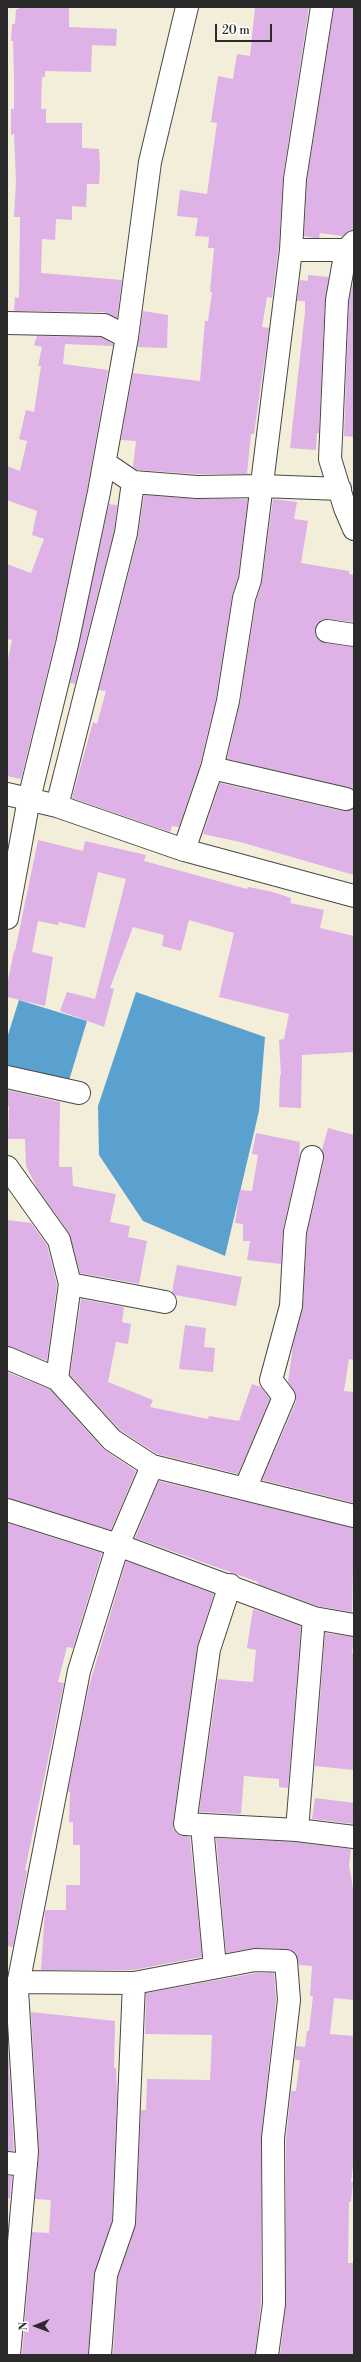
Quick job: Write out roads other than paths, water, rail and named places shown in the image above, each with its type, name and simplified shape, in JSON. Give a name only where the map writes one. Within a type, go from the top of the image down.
[{"type":"street","points":[[7,918],[28,799],[67,644],[105,463],[127,337],[150,162],[187,7]]},
{"type":"street","points":[[184,850],[212,768],[228,701],[244,598],[250,580],[262,486],[275,361],[291,250],[295,179],[322,7]]},
{"type":"street","points":[[291,250],[350,246],[337,300],[330,459],[354,529]]},
{"type":"street","points":[[7,323],[104,325],[127,337]]},
{"type":"street","points":[[105,463],[133,482],[197,488],[262,486],[340,489]]},
{"type":"street","points":[[57,806],[126,533],[133,482]]},
{"type":"street","points":[[327,631],[354,635]]},
{"type":"street","points":[[212,768],[346,799]]},
{"type":"street","points":[[7,794],[57,806],[184,850],[354,896]]},
{"type":"street","points":[[7,1077],[79,1093]]},
{"type":"street","points":[[245,1489],[284,1397],[271,1380],[291,1306],[295,1232],[312,1157]]},
{"type":"street","points":[[7,1167],[59,1240],[70,1284],[57,1379]]},
{"type":"street","points":[[70,1284],[165,1302]]},
{"type":"street","points":[[7,1358],[57,1379],[112,1440],[152,1466],[354,1516]]},
{"type":"street","points":[[9,2355],[16,2164],[27,2152],[14,1987],[79,1671],[118,1546],[152,1466]]},
{"type":"street","points":[[7,1510],[118,1546],[230,1585],[314,1618],[354,1625]]},
{"type":"street","points":[[230,1585],[209,1649],[185,1824],[298,1830],[354,1837]]},
{"type":"street","points":[[298,1830],[314,1618]]},
{"type":"street","points":[[202,1826],[215,1967]]},
{"type":"street","points":[[14,1987],[134,1983],[255,1960],[286,1961],[289,2000],[273,2138],[274,2304],[267,2355]]},
{"type":"street","points":[[100,2355],[106,2274],[124,2223],[134,1983]]},
{"type":"water","points":[[136,992],[265,1037],[259,1111],[225,1256],[143,1221],[99,1155],[98,1106]]},
{"type":"water","points":[[19,1000],[87,1021],[67,1087],[7,1068],[7,1038]]}]
